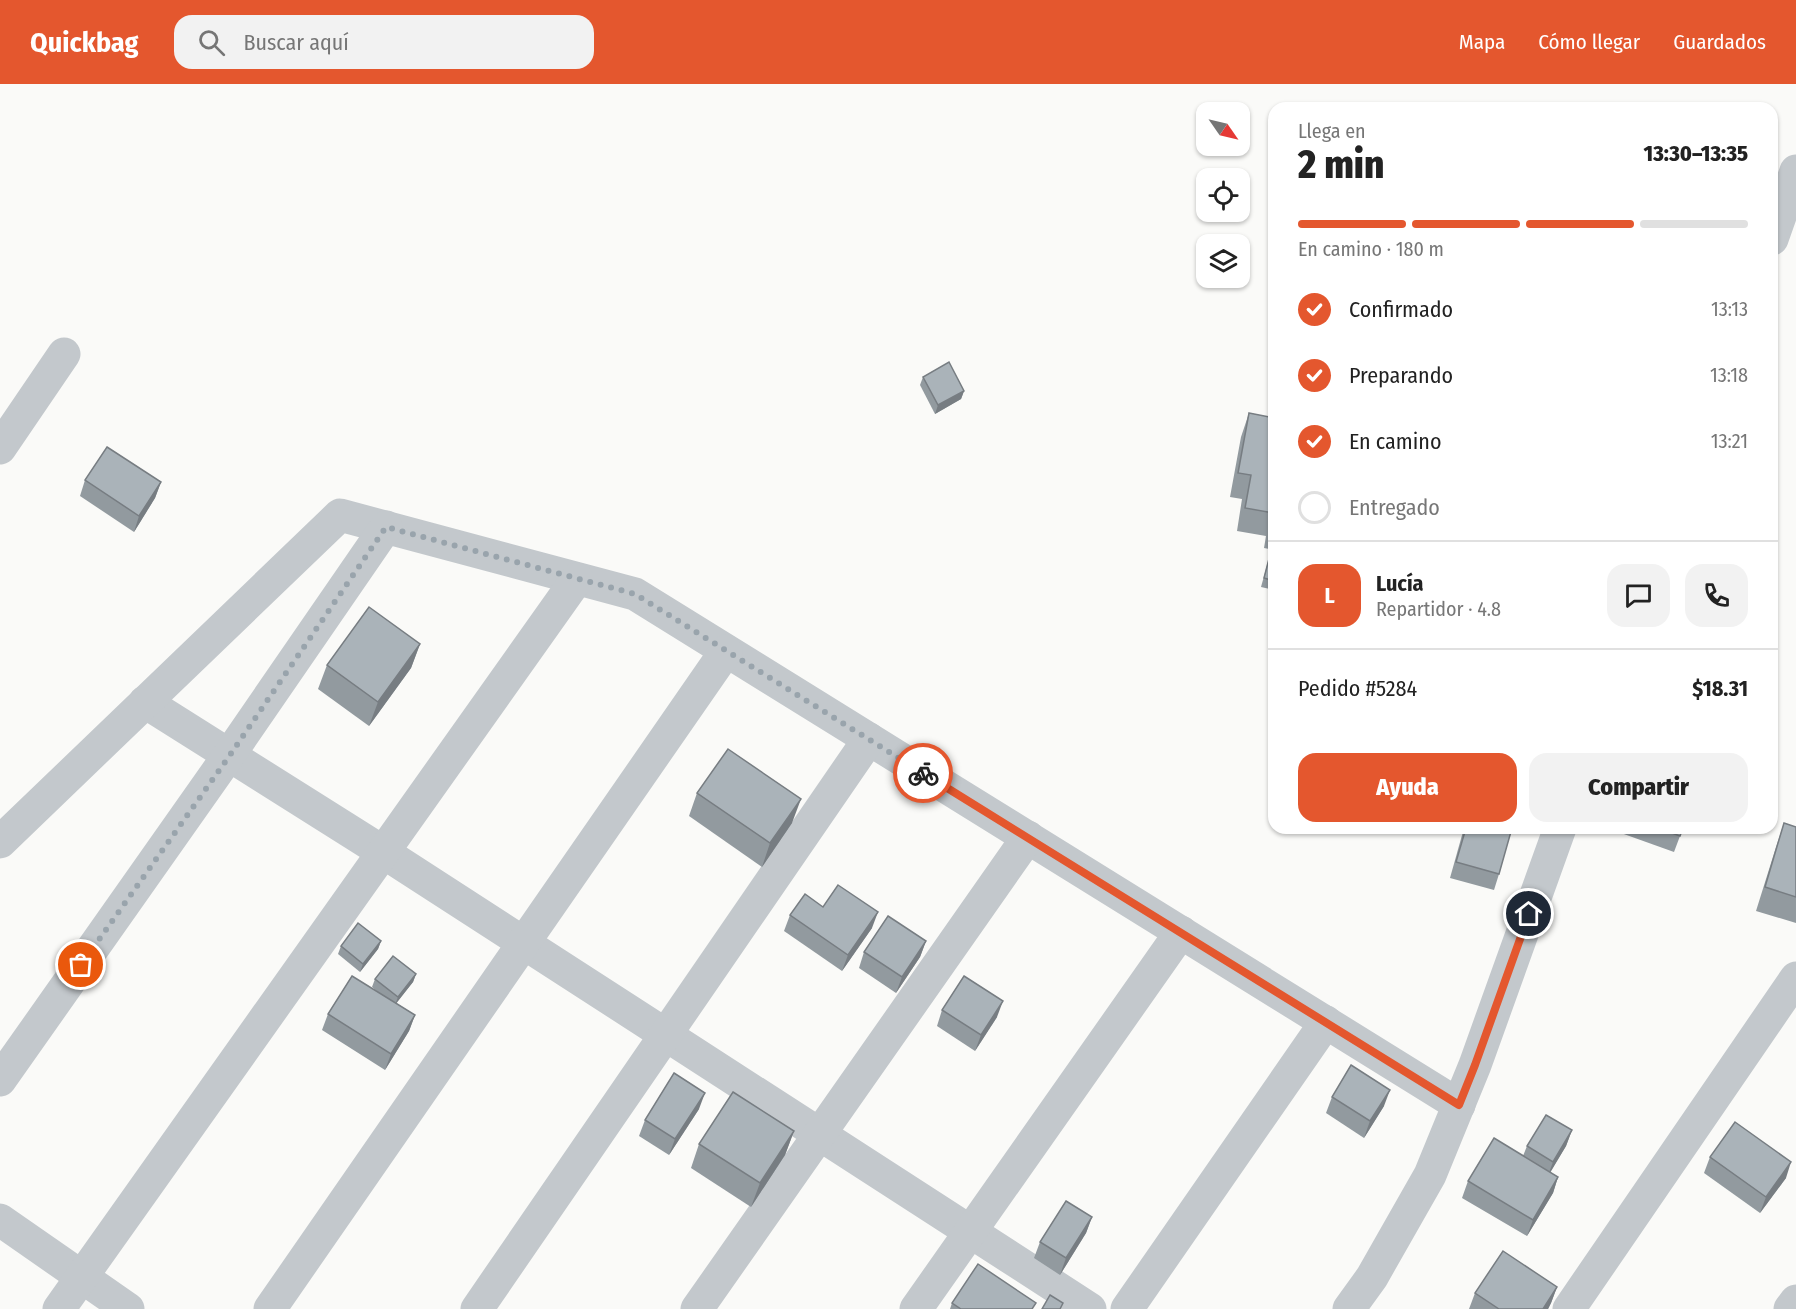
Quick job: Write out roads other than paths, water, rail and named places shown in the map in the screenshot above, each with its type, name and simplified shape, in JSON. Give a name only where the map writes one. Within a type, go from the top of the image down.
[{"type":"street","points":[[1778,222],[1796,171]]},
{"type":"street","points":[[0,448],[64,354]]},
{"type":"street","points":[[0,842],[340,515],[635,594],[1459,1105]]},
{"type":"street","points":[[0,1080],[230,755],[386,527]]},
{"type":"street","points":[[59,1309],[577,579]]},
{"type":"street","points":[[270,1309],[726,651]]},
{"type":"street","points":[[145,702],[383,852],[1090,1309]]},
{"type":"street","points":[[477,1309],[869,739]]},
{"type":"street","points":[[1349,1309],[1372,1277],[1430,1175],[1479,1054],[1558,834]]},
{"type":"street","points":[[697,1309],[1028,837]]},
{"type":"street","points":[[916,1309],[1181,932]]},
{"type":"street","points":[[1569,1309],[1796,978]]},
{"type":"street","points":[[1127,1309],[1326,1022]]},
{"type":"street","points":[[0,1220],[128,1309]]},
{"type":"street","points":[[1790,1309],[1796,1300]]}]
